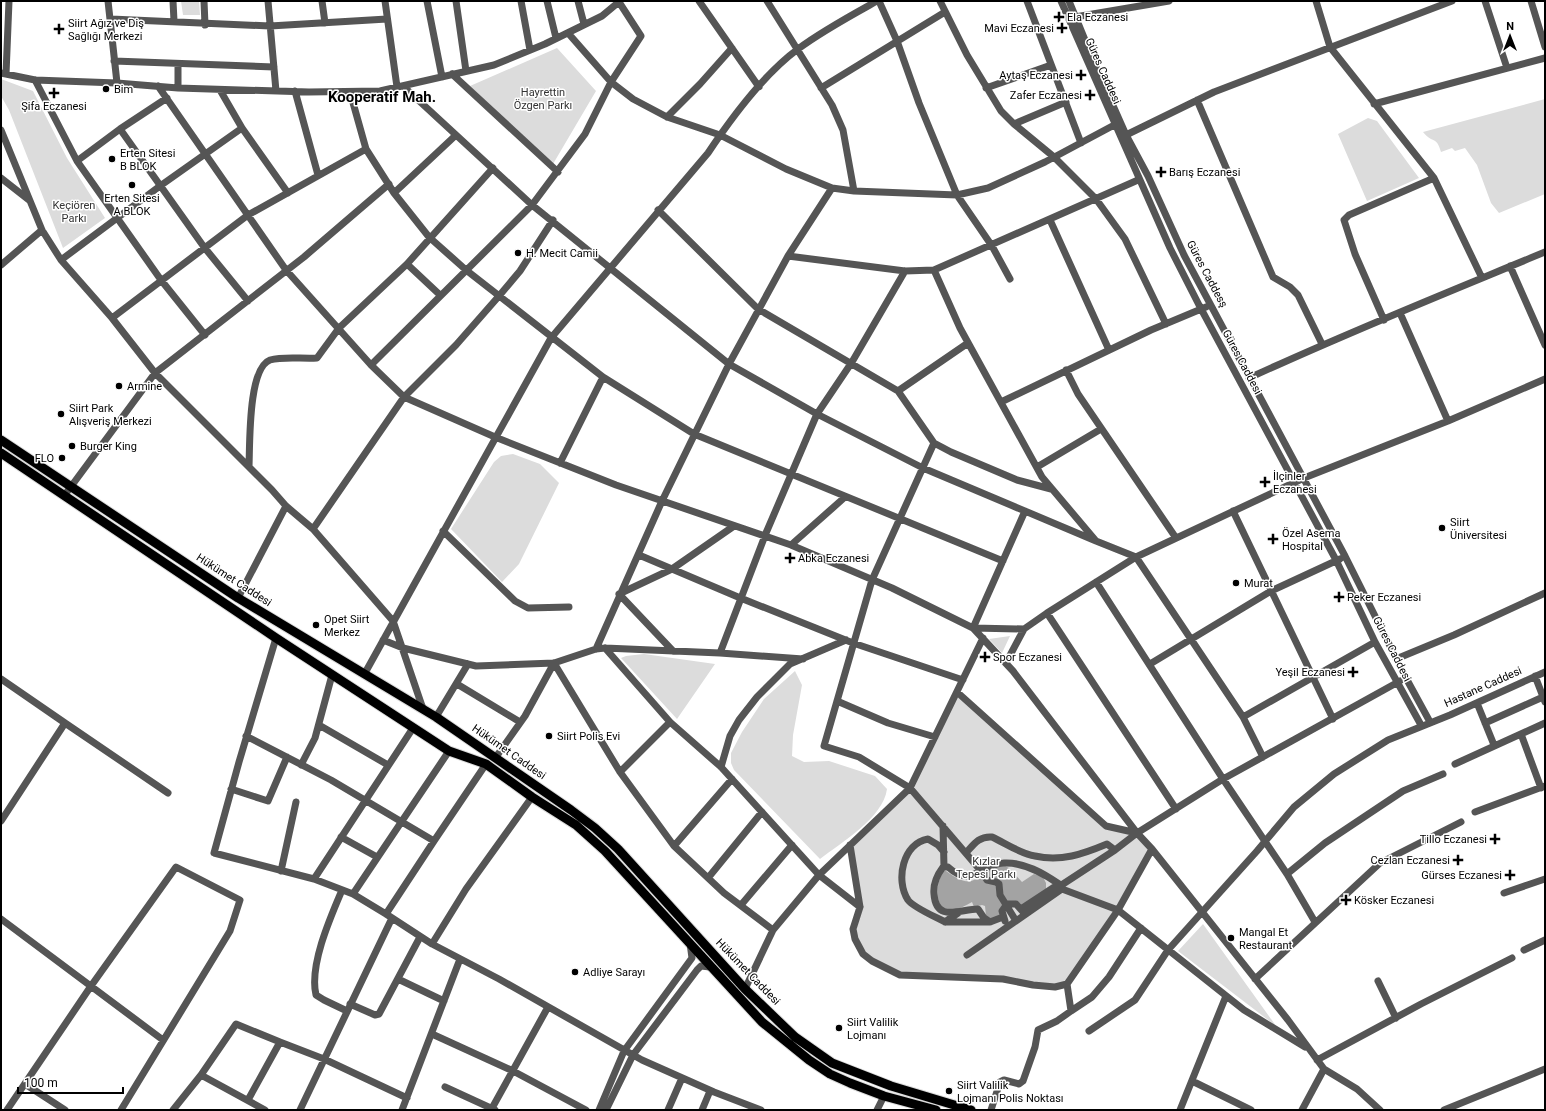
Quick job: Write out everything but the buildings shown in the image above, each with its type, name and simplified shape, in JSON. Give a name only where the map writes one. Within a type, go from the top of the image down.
[{"type":"main road","name":"Hükümet Caddesi","points":[[1,440],[238,598],[423,709],[496,757],[594,828],[618,849],[745,989],[795,1037],[832,1063],[891,1086],[971,1110]]},
{"type":"main road","points":[[1,453],[276,638],[448,751],[486,764],[532,797],[576,825],[605,851],[762,1022],[783,1041],[830,1074],[884,1096],[936,1110]]},
{"type":"street","points":[[9,1],[4,74],[35,80],[117,83],[178,88],[350,92],[380,91],[494,65],[568,33],[602,16],[616,3],[641,36],[611,82],[585,134],[532,205],[371,364]]},
{"type":"street","points":[[108,1],[117,83]]},
{"type":"street","points":[[173,1],[174,21]]},
{"type":"street","points":[[204,1],[205,25]]},
{"type":"street","points":[[268,1],[276,90]]},
{"type":"street","points":[[322,1],[325,23]]},
{"type":"street","points":[[385,1],[400,86],[456,134],[532,205],[553,220],[729,364],[817,414],[923,468],[1136,557],[1243,717],[1263,757]]},
{"type":"street","points":[[427,1],[442,77]]},
{"type":"street","points":[[456,1],[466,71]]},
{"type":"street","points":[[522,1],[530,50]]},
{"type":"street","points":[[547,1],[556,38]]},
{"type":"street","points":[[578,1],[584,24]]},
{"type":"street","points":[[699,1],[759,87]]},
{"type":"street","points":[[777,1],[769,3],[832,105],[843,130],[854,191]]},
{"type":"street","points":[[365,673],[551,338],[658,210],[708,153],[730,120],[776,68],[797,49],[878,1],[897,41],[919,103],[957,195],[992,246],[1010,279]]},
{"type":"street","points":[[940,1],[967,55],[1001,111],[1014,124],[1054,156],[1096,199],[1125,239],[1166,324]]},
{"type":"street","points":[[1027,1],[1081,143]]},
{"type":"street","name":"Güres Caddesi","points":[[1061,1],[1117,124],[1138,180],[1170,248],[1336,560],[1375,642],[1421,725]]},
{"type":"street","name":"Güres Caddesş","points":[[1069,1],[1117,124],[1126,135],[1148,176],[1210,306],[1222,323],[1249,378],[1304,478],[1345,556],[1396,659],[1430,722]]},
{"type":"street","points":[[1075,18],[1169,1]]},
{"type":"street","points":[[1316,1],[1330,47],[1434,178],[1482,278]]},
{"type":"street","points":[[1126,135],[1197,100],[1435,4],[1452,1]]},
{"type":"street","points":[[1485,1],[1507,68]]},
{"type":"street","points":[[1531,1],[1545,47]]},
{"type":"street","points":[[821,88],[945,12]]},
{"type":"street","points":[[111,19],[174,21],[205,25],[270,26],[387,19]]},
{"type":"street","points":[[568,33],[611,82],[633,99],[667,117],[720,135],[786,168],[832,188],[854,191],[957,195],[988,188],[1117,124]]},
{"type":"street","points":[[667,117],[700,84],[732,48]]},
{"type":"street","points":[[1374,104],[1545,58]]},
{"type":"street","points":[[114,61],[274,67]]},
{"type":"street","points":[[178,64],[178,88]]},
{"type":"street","points":[[986,88],[1051,65]]},
{"type":"street","points":[[452,74],[558,172]]},
{"type":"street","points":[[35,80],[77,161],[161,280],[205,335]]},
{"type":"street","points":[[158,86],[286,270],[371,364],[404,397],[495,437],[616,485],[791,545],[872,580],[973,628],[1006,663],[1137,833],[1152,849],[1324,1069],[1357,1089],[1380,1110]]},
{"type":"street","points":[[220,90],[242,128],[288,193]]},
{"type":"street","points":[[295,91],[318,175]]},
{"type":"street","points":[[350,92],[366,149],[394,192],[429,237],[466,270],[551,338],[603,377],[694,434],[900,520],[1003,561]]},
{"type":"street","points":[[77,161],[120,129],[167,98]]},
{"type":"street","points":[[1197,100],[1273,277],[1290,287],[1298,295],[1322,344]]},
{"type":"street","points":[[1014,124],[1066,102]]},
{"type":"street","points":[[61,260],[160,186],[242,128]]},
{"type":"street","points":[[120,129],[204,247],[248,301]]},
{"type":"street","points":[[1,130],[42,230],[61,260],[112,318],[155,373],[249,466],[286,506],[313,529],[394,621],[423,709]]},
{"type":"street","points":[[394,192],[456,134]]},
{"type":"street","points":[[112,318],[248,215],[366,149]]},
{"type":"street","points":[[249,466],[254,383],[261,367],[268,361],[279,358],[317,358],[339,328],[407,264],[429,237],[493,168]]},
{"type":"street","points":[[1,178],[30,200]]},
{"type":"street","points":[[1384,320],[1355,254],[1344,220],[1349,215],[1434,178]]},
{"type":"street","points":[[788,256],[905,271],[934,270],[992,246],[1138,180]]},
{"type":"street","points":[[64,496],[155,373],[248,301],[389,184]]},
{"type":"street","points":[[596,649],[619,594],[639,555],[662,501],[729,364],[788,256],[832,188]]},
{"type":"street","points":[[658,210],[758,309],[852,362],[898,391],[934,443],[951,452],[1017,480],[1051,489]]},
{"type":"street","points":[[313,529],[404,397],[456,345],[520,272],[553,220]]},
{"type":"street","points":[[1050,220],[1108,350]]},
{"type":"street","points":[[1,265],[42,230]]},
{"type":"street","points":[[1249,378],[1322,344],[1384,320],[1545,252]]},
{"type":"street","points":[[407,264],[440,296]]},
{"type":"street","points":[[1510,266],[1545,345]]},
{"type":"street","points":[[934,270],[968,342],[1037,468],[1051,489],[1096,541]]},
{"type":"street","points":[[720,653],[765,536],[817,414],[852,362],[905,271]]},
{"type":"street","points":[[1001,402],[1108,350],[1210,306]]},
{"type":"street","points":[[1400,313],[1448,420]]},
{"type":"street","points":[[898,391],[968,342]]},
{"type":"street","points":[[1066,370],[1078,394],[1176,538]]},
{"type":"street","points":[[560,463],[603,377]]},
{"type":"street","points":[[1006,663],[1024,629],[1047,612],[1136,557],[1304,478],[1545,379]]},
{"type":"street","points":[[1037,468],[1101,429]]},
{"type":"street","points":[[934,443],[872,580],[824,746],[859,757],[910,788],[966,853],[987,880],[999,884],[1000,895],[1016,920]]},
{"type":"street","points":[[791,545],[845,497]]},
{"type":"street","points":[[238,598],[286,506]]},
{"type":"street","points":[[973,628],[1025,511]]},
{"type":"street","points":[[1233,511],[1333,719]]},
{"type":"street","points":[[619,594],[672,569],[734,526]]},
{"type":"street","points":[[443,531],[515,601],[528,608],[569,607]]},
{"type":"street","points":[[639,555],[740,598],[853,643],[962,680]]},
{"type":"street","points":[[1150,664],[1271,591],[1345,556]]},
{"type":"street","points":[[1096,582],[1223,779],[1287,874],[1315,922]]},
{"type":"street","points":[[1396,659],[1454,635],[1545,593]]},
{"type":"street","points":[[619,594],[672,651]]},
{"type":"street","points":[[1047,612],[1176,809]]},
{"type":"street","points":[[973,628],[1024,629]]},
{"type":"street","points":[[276,638],[246,736],[214,853],[314,879],[353,894],[432,944],[633,1055],[710,1091],[753,1109],[761,1110]]},
{"type":"street","points":[[745,989],[773,930],[819,875],[910,788],[983,638]]},
{"type":"street","points":[[383,640],[403,648],[476,666],[554,663],[596,649],[605,648],[720,653],[803,659]]},
{"type":"street","points":[[721,767],[730,736],[739,720],[757,697],[790,664],[846,640]]},
{"type":"street","points":[[1243,717],[1375,642]]},
{"type":"street","points":[[605,648],[670,722],[721,767],[819,875],[860,907]]},
{"type":"street","points":[[496,757],[520,722],[554,663]]},
{"type":"street","points":[[554,663],[620,772],[674,846],[708,878],[773,930]]},
{"type":"street","points":[[436,718],[468,664]]},
{"type":"street","name":"Hastane Caddesi","points":[[1089,1031],[1135,1000],[1168,950],[1265,842],[1294,807],[1334,774],[1388,740],[1477,703],[1545,672]]},
{"type":"street","points":[[301,765],[315,738],[332,675]]},
{"type":"street","points":[[1485,723],[1544,700],[1535,676]]},
{"type":"street","points":[[967,955],[1009,926],[1023,912],[1115,850],[1137,833],[1223,779],[1406,678]]},
{"type":"street","points":[[1,679],[168,793]]},
{"type":"street","points":[[457,684],[520,722]]},
{"type":"street","points":[[957,692],[1106,826],[1137,833]]},
{"type":"street","points":[[837,701],[888,723],[935,737]]},
{"type":"street","points":[[1477,703],[1494,745]]},
{"type":"street","points":[[620,772],[670,722]]},
{"type":"street","points":[[1,821],[65,723]]},
{"type":"street","points":[[1455,764],[1545,723]]},
{"type":"street","points":[[319,725],[388,765]]},
{"type":"street","points":[[314,879],[364,800],[413,728]]},
{"type":"street","points":[[1475,812],[1543,787],[1521,734]]},
{"type":"street","points":[[246,736],[364,800],[434,841]]},
{"type":"street","points":[[353,894],[400,821],[448,751]]},
{"type":"street","points":[[231,789],[268,801],[287,757]]},
{"type":"street","points":[[386,914],[486,764]]},
{"type":"street","points":[[1287,874],[1324,843],[1403,791],[1443,774]]},
{"type":"street","points":[[674,846],[732,779]]},
{"type":"street","points":[[432,944],[466,889],[532,797]]},
{"type":"street","points":[[281,871],[296,802]]},
{"type":"street","points":[[708,878],[762,812]]},
{"type":"street","points":[[1255,979],[1315,922],[1380,864],[1461,822]]},
{"type":"street","points":[[943,826],[944,867],[938,873],[935,883],[935,904],[939,909],[946,912],[958,913],[978,910],[984,918],[990,922]]},
{"type":"street","points":[[966,853],[977,840],[985,836],[992,837],[1034,856],[1064,859],[1086,853],[1107,844],[1115,850]]},
{"type":"street","points":[[341,837],[377,857]]},
{"type":"street","points":[[944,852],[938,844],[928,839],[920,840],[907,854],[902,877],[903,889],[909,901],[945,922],[990,922],[1003,917]]},
{"type":"street","points":[[741,905],[792,844]]},
{"type":"street","points":[[850,845],[860,907],[854,929],[858,947],[872,961],[900,975],[1003,979],[1032,985],[1055,987],[1067,984],[1118,910],[1152,849]]},
{"type":"street","points":[[944,867],[948,867],[954,873],[963,877],[970,877],[994,864],[1015,864],[1042,872],[1060,886],[1118,910],[1244,1010],[1309,1049]]},
{"type":"street","points":[[7,1110],[91,986],[176,867],[240,900],[230,931],[121,1110]]},
{"type":"street","points":[[1504,893],[1545,878]]},
{"type":"street","points":[[342,890],[330,916],[314,970],[316,995],[324,1000],[375,1015],[379,1014],[420,936]]},
{"type":"street","points":[[1006,904],[1013,903],[1023,912]]},
{"type":"street","points":[[1006,904],[1002,911],[1003,917],[1009,926]]},
{"type":"street","points":[[945,922],[958,913]]},
{"type":"street","points":[[301,1110],[392,918]]},
{"type":"street","points":[[1,919],[163,1040]]},
{"type":"street","points":[[991,1110],[1000,1082],[1004,1080],[1019,1084],[1023,1081],[1035,1047],[1038,1030],[1057,1021],[1092,997],[1109,978],[1141,928]]},
{"type":"street","points":[[1524,950],[1545,940]]},
{"type":"street","points":[[599,1110],[624,1050],[692,958],[690,943]]},
{"type":"street","points":[[1317,1060],[1512,958]]},
{"type":"street","points":[[403,1110],[460,959]]},
{"type":"street","points":[[606,1110],[633,1055],[696,970],[701,966],[710,966]]},
{"type":"street","points":[[398,979],[444,1001]]},
{"type":"street","points":[[1378,981],[1396,1018]]},
{"type":"street","points":[[1067,984],[1071,1012]]},
{"type":"street","points":[[1180,1110],[1226,996]]},
{"type":"street","points":[[445,1087],[493,1109],[548,1007]]},
{"type":"street","points":[[173,1110],[201,1075],[236,1024],[324,1060],[407,1098]]},
{"type":"street","points":[[432,1034],[513,1071],[586,1110]]},
{"type":"street","points":[[248,1100],[280,1042]]},
{"type":"street","points":[[1302,1110],[1324,1069]]},
{"type":"street","points":[[1444,1110],[1545,1069]]},
{"type":"street","points":[[201,1075],[265,1110]]},
{"type":"street","points":[[668,1110],[682,1078]]},
{"type":"street","points":[[1192,1081],[1251,1110]]},
{"type":"street","points":[[25,1084],[65,1110]]},
{"type":"street","points":[[702,1110],[710,1091]]},
{"type":"street","points":[[877,1110],[884,1096]]},
{"type":"green space","points":[[181,1],[199,1],[200,15],[183,15]]},
{"type":"green space","name":"Hayrettin Özgen Parkı","points":[[557,48],[596,91],[553,164],[470,86]]},
{"type":"green space","name":"Keçiören Parkı","points":[[1,79],[33,91],[67,158],[105,218],[63,248],[9,110],[1,96]]},
{"type":"green space","points":[[1545,99],[1545,194],[1499,213],[1491,203],[1477,165],[1465,148],[1455,151],[1452,148],[1441,152],[1438,144],[1423,132]]},
{"type":"green space","points":[[1368,118],[1377,121],[1419,178],[1367,201],[1338,134]]},
{"type":"green space","points":[[513,454],[540,464],[559,483],[519,564],[502,582],[451,529],[494,462],[501,456]]},
{"type":"green space","points":[[1010,636],[1002,653],[989,639]]},
{"type":"green space","points":[[644,654],[715,664],[677,719],[621,658]]},
{"type":"green space","points":[[795,671],[802,685],[793,735],[792,756],[804,762],[829,761],[875,776],[887,789],[884,800],[870,819],[850,837],[820,859],[734,770],[731,763],[731,753],[742,732],[764,699]]},
{"type":"green space","name":"Kızlar Tepesi Parkı","points":[[957,692],[1106,826],[1137,833],[1152,849],[1067,984],[1055,987],[1003,979],[900,975],[872,961],[855,939],[860,907],[850,845],[910,788]]},
{"type":"green space","points":[[1203,924],[1276,1026],[1178,951]]},
{"type":"shaded area","points":[[1005,866],[1009,868],[1022,882],[1034,874],[1043,877],[1046,883],[1046,889],[1020,907],[1013,901],[1005,901],[1000,910],[1001,916],[993,918],[986,916],[985,906],[982,905],[974,907],[972,902],[954,910],[947,910],[939,903],[938,890],[943,871],[946,871],[956,878],[964,881],[971,881],[995,868]]},
{"type":"place","name":"Ela Eczanesi","points":[[1059,17]]},
{"type":"place","name":"Mavi Eczanesi","points":[[1062,28]]},
{"type":"place","name":"Siirt Ağız ve Diş Sağlığı Merkezi","points":[[59,29]]},
{"type":"place","name":"Aytaş Eczanesi","points":[[1081,75]]},
{"type":"place","name":"Bim","points":[[106,89]]},
{"type":"place","name":"Şifa Eczanesi","points":[[54,93]]},
{"type":"place","name":"Zafer Eczanesi","points":[[1090,95]]},
{"type":"place","name":"Erten Sitesi B BLOK","points":[[112,159]]},
{"type":"place","name":"Barış Eczanesi","points":[[1161,172]]},
{"type":"place","name":"Erten Sitesi A BLOK","points":[[132,185]]},
{"type":"place","name":"H. Mecit Camii","points":[[518,253]]},
{"type":"place","name":"Armine","points":[[119,386]]},
{"type":"place","name":"Siirt Park Alışveriş Merkezi","points":[[61,414]]},
{"type":"place","name":"Burger King","points":[[72,446]]},
{"type":"place","name":"FLO","points":[[62,458]]},
{"type":"place","name":"İlçinler Eczanesi","points":[[1265,482]]},
{"type":"place","name":"Siirt Üniversitesi","points":[[1442,528]]},
{"type":"place","name":"Özel Asema Hospital","points":[[1273,539]]},
{"type":"place","name":"Abka Eczanesi","points":[[790,558]]},
{"type":"place","name":"Murat","points":[[1236,583]]},
{"type":"place","name":"Peker Eczanesi","points":[[1339,597]]},
{"type":"place","name":"Opet Siirt Merkez","points":[[316,625]]},
{"type":"place","name":"Spor Eczanesi","points":[[985,657]]},
{"type":"place","name":"Yeşil Eczanesi","points":[[1353,672]]},
{"type":"place","name":"Siirt Polis Evi","points":[[549,736]]},
{"type":"place","name":"Tillo Eczanesi","points":[[1495,839]]},
{"type":"place","name":"Cezlan Eczanesi","points":[[1458,860]]},
{"type":"place","name":"Gürses Eczanesi","points":[[1510,875]]},
{"type":"place","name":"Kösker Eczanesi","points":[[1346,900]]},
{"type":"place","name":"Mangal Et Restaurant","points":[[1231,938]]},
{"type":"place","name":"Adliye Sarayı","points":[[575,972]]},
{"type":"place","name":"Siirt Valilik Lojmanı","points":[[839,1028]]},
{"type":"place","name":"Siirt Valilik Lojmanı Polis Noktası","points":[[949,1091]]},
{"type":"district","name":"Kooperatif Mah.","points":[[382,97]]}]
